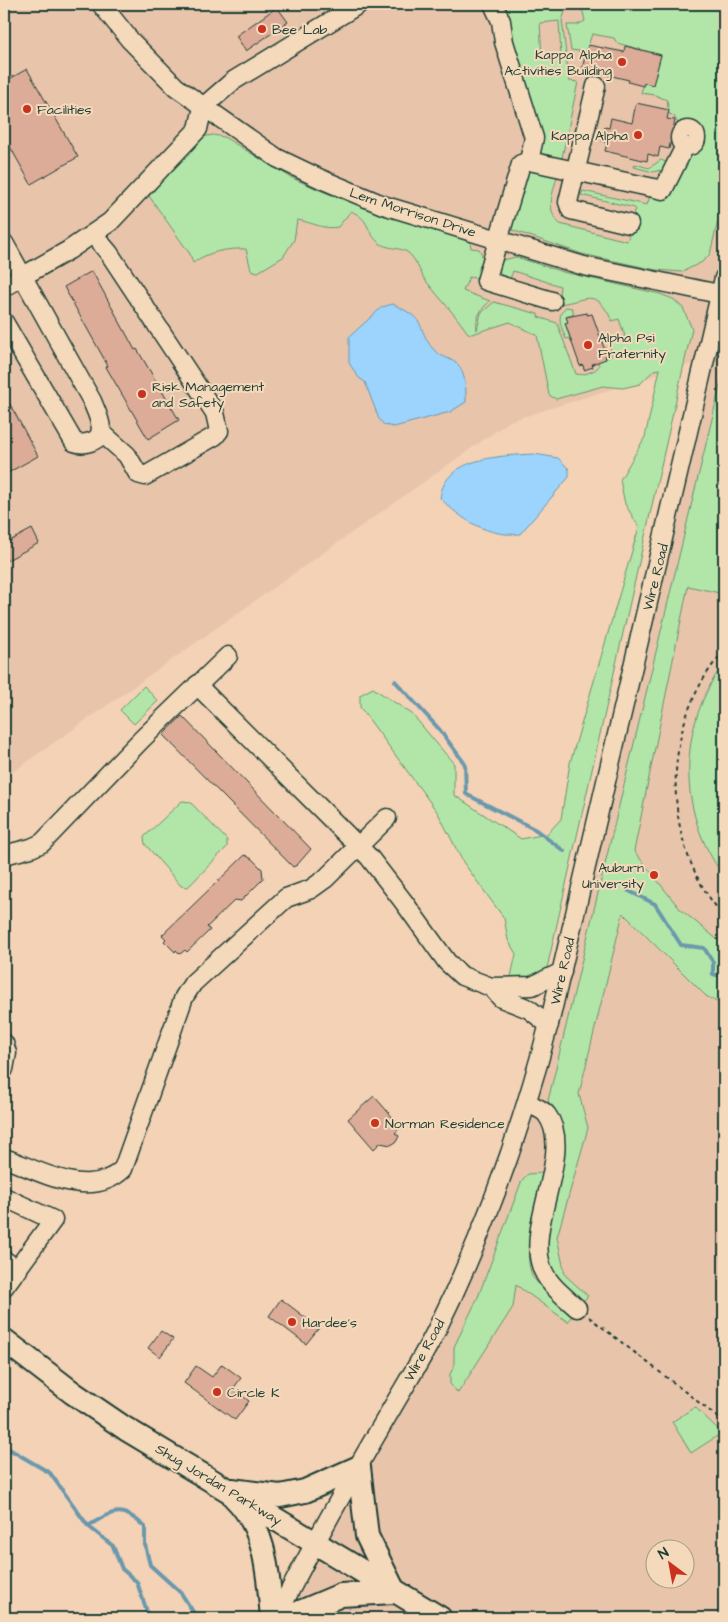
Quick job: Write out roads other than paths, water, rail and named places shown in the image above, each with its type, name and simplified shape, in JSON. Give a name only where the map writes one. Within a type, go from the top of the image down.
[{"type":"main road","name":"Shug Jordan Parkway","points":[[4,1340],[100,1412],[316,1542],[394,1592],[440,1618]]},
{"type":"main road","points":[[227,1490],[280,1496],[305,1491],[358,1467],[367,1536],[394,1592],[341,1595],[286,1618]]},
{"type":"main road","points":[[227,1490],[243,1506],[260,1538],[274,1618]]},
{"type":"street","name":"Lem Morrison Drive","points":[[101,4],[153,64],[176,87],[203,108],[277,158],[321,179],[383,205],[584,266],[723,289]]},
{"type":"street","points":[[4,287],[93,234],[117,216],[198,129],[203,108],[233,81],[359,4]]},
{"type":"street","points":[[493,4],[501,21],[504,42],[534,138],[529,161]]},
{"type":"street","points":[[596,86],[568,202],[571,210],[629,224]]},
{"type":"street","points":[[552,301],[486,281],[521,164],[529,161],[663,190],[686,146]]},
{"type":"street","points":[[93,234],[109,253],[215,413],[219,425],[219,431],[215,436],[145,476],[138,474],[127,455],[101,432]]},
{"type":"street","points":[[4,243],[92,401],[101,423],[101,432],[96,439],[89,442],[74,442],[4,322]]},
{"type":"street","name":"Wire Road","points":[[274,1618],[435,1333],[471,1257],[503,1178],[528,1104],[549,1025],[723,289]]},
{"type":"street","points":[[4,855],[42,843],[197,685],[228,656]]},
{"type":"street","points":[[197,685],[386,877],[447,962],[462,976],[491,988],[501,998],[528,1009],[549,1025]]},
{"type":"street","points":[[4,1158],[76,1183],[92,1185],[114,1177],[123,1169],[184,997],[194,983],[286,898],[311,889],[325,879],[387,818]]},
{"type":"street","points":[[491,988],[532,986],[562,972]]},
{"type":"street","points":[[4,1044],[8,1054],[4,1068]]},
{"type":"street","points":[[528,1104],[547,1114],[553,1128],[556,1153],[539,1242],[540,1263],[546,1278],[577,1308]]},
{"type":"street","points":[[4,1197],[53,1220],[4,1287]]},
{"type":"street","points":[[4,1260],[18,1270]]},
{"type":"water","points":[[393,304],[408,312],[418,321],[428,342],[435,351],[458,365],[466,387],[466,402],[450,412],[394,427],[384,425],[379,419],[365,382],[359,378],[349,363],[349,337],[382,307]]},
{"type":"water","points":[[534,454],[558,458],[569,469],[569,477],[520,534],[497,533],[486,530],[467,520],[440,498],[444,484],[452,474],[464,466],[492,458]]},
{"type":"waterway","points":[[395,681],[439,729],[465,764],[466,794],[536,830],[564,851]]},
{"type":"waterway","points":[[627,890],[655,904],[681,945],[704,948],[713,962],[713,974],[724,977]]},
{"type":"waterway","points":[[4,1446],[50,1473],[88,1526],[113,1546],[122,1569],[137,1582],[149,1618]]},
{"type":"waterway","points":[[88,1526],[117,1512],[129,1515],[137,1520],[145,1527],[145,1545],[150,1565],[181,1593],[197,1618]]},
{"type":"place","name":"Bee Lab","points":[[262,29]]},
{"type":"place","name":"Kappa Alpha Activities Building","points":[[622,62]]},
{"type":"place","name":"Facilities","points":[[27,109]]},
{"type":"place","name":"Kappa Alpha","points":[[638,135]]},
{"type":"place","name":"Alpha Psi Fraternity","points":[[588,345]]},
{"type":"place","name":"Risk Management and Safety","points":[[142,394]]},
{"type":"place","name":"Auburn University","points":[[654,875]]},
{"type":"place","name":"Norman Residence","points":[[375,1123]]},
{"type":"place","name":"Hardee's","points":[[292,1322]]},
{"type":"place","name":"Circle K","points":[[217,1392]]}]
